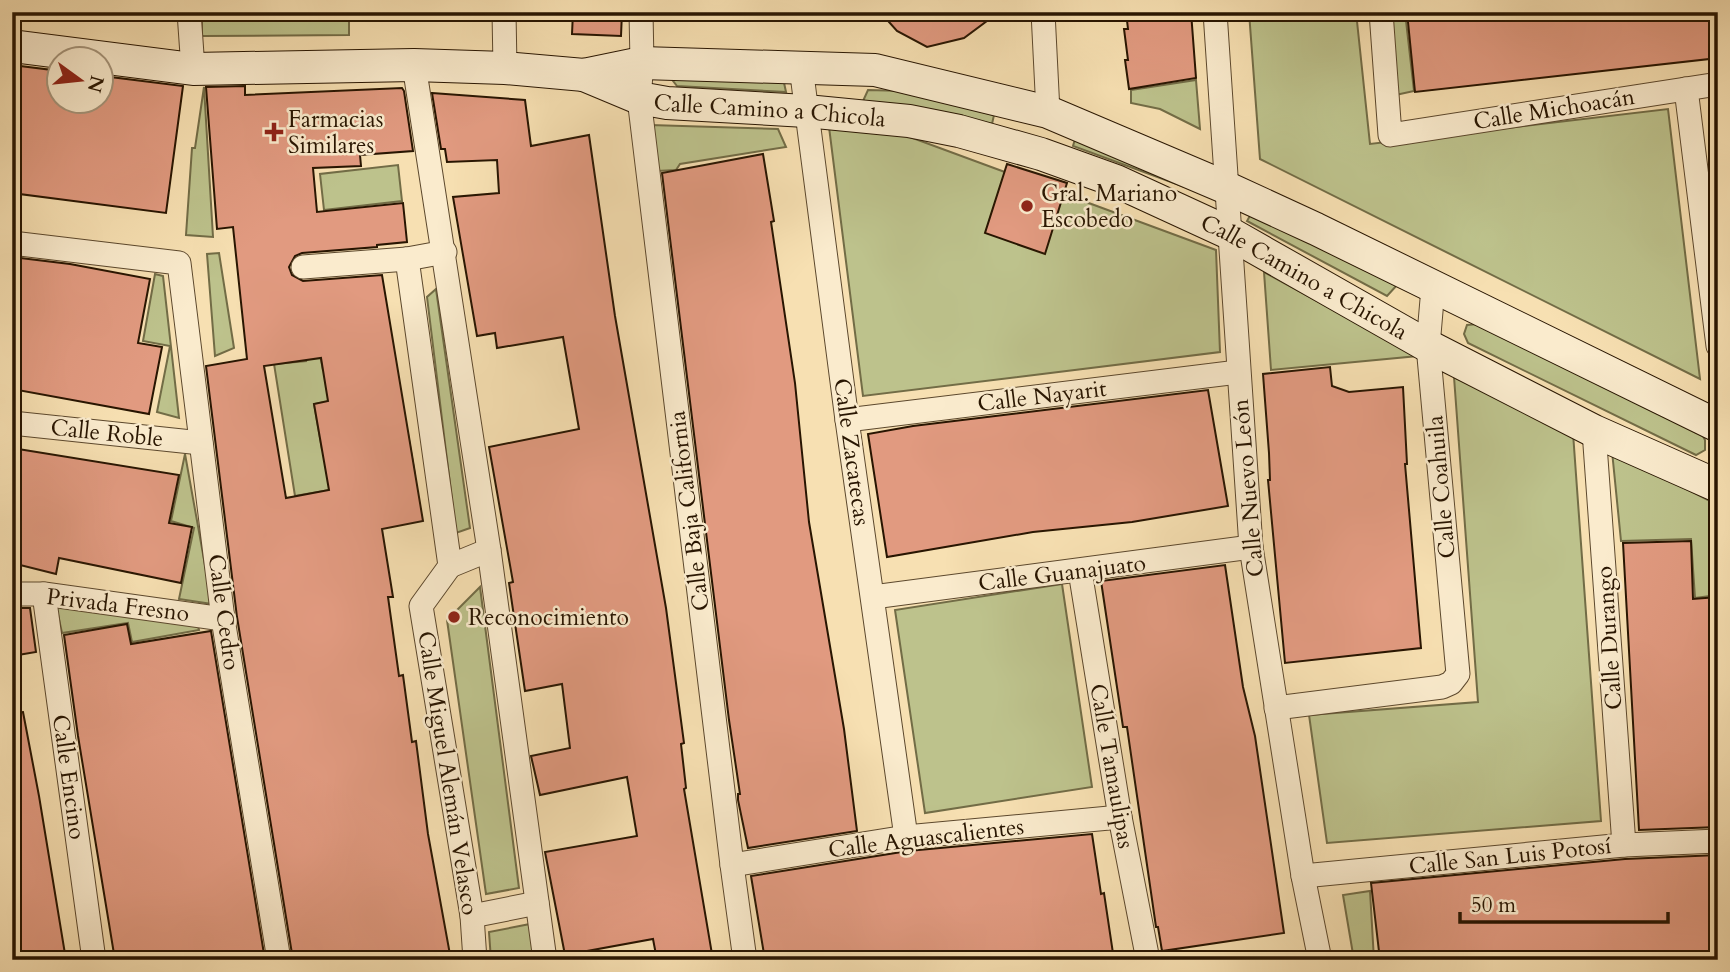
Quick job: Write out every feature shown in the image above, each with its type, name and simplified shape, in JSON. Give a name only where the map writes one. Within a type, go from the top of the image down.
[{"type":"street","points":[[189,12],[193,69]]},
{"type":"street","points":[[504,12],[505,68]]},
{"type":"street","name":"Calle Baja California","points":[[641,12],[642,63],[639,98],[732,865],[746,960]]},
{"type":"street","points":[[1041,154],[1048,112],[1043,12]]},
{"type":"street","name":"Calle Nuevo León","points":[[1216,12],[1251,547],[1303,876],[1320,960]]},
{"type":"street","name":"Calle Michoacán","points":[[1381,12],[1390,135],[1718,84]]},
{"type":"street","name":"Calle Camino a Chicola","points":[[12,46],[193,69],[414,65],[505,68],[584,75],[642,63],[875,70],[1048,112],[1316,229],[1718,426]]},
{"type":"street","points":[[414,65],[489,550],[545,960]]},
{"type":"street","name":"Calle Zacatecas","points":[[801,67],[847,420],[906,836]]},
{"type":"street","name":"Calle Camino a Chicola","points":[[584,75],[639,98],[667,103],[806,111],[909,121],[959,131],[1041,154],[1116,181],[1229,233],[1428,345],[1594,432],[1716,479]]},
{"type":"street","points":[[1686,89],[1718,346]]},
{"type":"street","name":"Calle Cedro","points":[[12,243],[179,263],[223,619],[279,960]]},
{"type":"street","points":[[303,267],[407,259],[445,252]]},
{"type":"street","points":[[407,259],[450,566],[489,550]]},
{"type":"street","name":"Calle Coahuila","points":[[1276,708],[1442,687],[1451,683],[1458,674],[1428,345],[1433,288]]},
{"type":"street","name":"Calle Nayarit","points":[[847,420],[1238,372]]},
{"type":"street","name":"Calle Roble","points":[[12,423],[201,443]]},
{"type":"street","name":"Calle Durango","points":[[1594,432],[1624,845]]},
{"type":"street","name":"Calle Guanajuato","points":[[873,597],[1251,547]]},
{"type":"street","name":"Calle Miguel Alemán Velasco","points":[[450,566],[421,607],[472,916],[475,960]]},
{"type":"street","name":"Calle Tamaulipas","points":[[1080,571],[1120,817],[1148,960]]},
{"type":"street","name":"Privada Fresno","points":[[12,594],[44,594],[223,619]]},
{"type":"street","name":"Calle Encino","points":[[44,594],[94,960]]},
{"type":"street","name":"Calle Aguascalientes","points":[[732,865],[906,836],[1120,817]]},
{"type":"street","name":"Calle San Luis Potosí","points":[[1303,876],[1624,845],[1718,841]]},
{"type":"street","points":[[472,916],[537,903]]},
{"type":"green space","points":[[202,12],[349,12],[349,35],[202,36]]},
{"type":"green space","points":[[1249,12],[1356,12],[1370,144],[1668,109],[1700,379],[1260,159]]},
{"type":"green space","points":[[1387,12],[1405,12],[1414,91],[1391,96]]},
{"type":"green space","points":[[667,73],[783,78],[786,92],[677,86]]},
{"type":"green space","points":[[1196,80],[1200,129],[1160,109],[1131,103],[1131,90]]},
{"type":"green space","points":[[204,87],[213,237],[186,235],[192,148],[195,148]]},
{"type":"green space","points":[[868,90],[904,91],[994,115],[992,124],[863,101]]},
{"type":"green space","points":[[650,125],[778,129],[786,147],[680,164],[676,170],[657,171]]},
{"type":"green space","points":[[829,127],[891,130],[1216,250],[1220,352],[863,396]]},
{"type":"green space","points":[[1076,136],[1183,170],[1182,186],[1073,146]]},
{"type":"green space","points":[[398,165],[402,201],[324,210],[320,174]]},
{"type":"green space","points":[[1252,212],[1398,284],[1387,296],[1247,221]]},
{"type":"green space","points":[[219,253],[234,348],[215,356],[207,254]]},
{"type":"green space","points":[[1264,272],[1418,356],[1271,370]]},
{"type":"green space","points":[[155,274],[163,276],[179,418],[157,412],[170,346],[143,341]]},
{"type":"green space","points":[[436,289],[470,528],[456,533],[427,297]]},
{"type":"green space","points":[[1478,324],[1700,430],[1705,440],[1705,450],[1696,455],[1468,343],[1464,334],[1467,325]]},
{"type":"green space","points":[[317,339],[323,370],[401,389],[314,404],[322,449],[408,434],[415,475],[295,496],[274,364],[306,361],[303,342]]},
{"type":"green space","points":[[1454,377],[1573,433],[1601,821],[1327,843],[1309,715],[1478,702]]},
{"type":"green space","points":[[1612,451],[1718,505],[1718,595],[1695,598],[1691,539],[1621,541]]},
{"type":"green space","points":[[185,454],[212,604],[179,599],[194,528],[171,521]]},
{"type":"green space","points":[[1062,584],[1092,787],[925,813],[895,610]]},
{"type":"green space","points":[[480,587],[519,888],[486,894],[447,620]]},
{"type":"green space","points":[[55,601],[198,626],[199,630],[132,642],[128,623],[62,633]]},
{"type":"green space","points":[[1370,891],[1374,960],[1354,960],[1343,895]]},
{"type":"green space","points":[[530,924],[536,960],[491,960],[489,932]]},
{"type":"building","points":[[573,12],[622,12],[621,36],[572,34]]},
{"type":"building","points":[[880,12],[999,12],[964,38],[927,47],[897,31]]},
{"type":"building","points":[[1126,12],[1191,12],[1196,78],[1129,89],[1125,60],[1128,60],[1124,29],[1128,29]]},
{"type":"building","points":[[1407,12],[1718,12],[1718,58],[1415,92]]},
{"type":"building","points":[[12,65],[46,69],[46,116],[116,116],[116,78],[183,86],[166,213],[12,193]]},
{"type":"building","points":[[245,86],[245,95],[402,88],[404,91],[413,151],[360,155],[361,166],[313,168],[317,212],[403,203],[407,242],[302,253],[295,256],[289,267],[292,275],[303,281],[382,275],[423,521],[382,529],[393,597],[388,597],[399,676],[403,675],[412,742],[416,741],[428,834],[451,960],[293,960],[237,617],[206,366],[247,359],[233,227],[217,229],[206,87]],"holes":[[[321,358],[328,401],[314,404],[329,490],[286,498],[264,366]]]},
{"type":"building","points":[[432,93],[525,100],[531,146],[589,135],[615,316],[666,608],[684,743],[681,744],[684,789],[713,960],[657,960],[653,939],[565,955],[545,852],[637,836],[627,777],[540,795],[531,756],[570,748],[562,684],[525,691],[509,583],[513,582],[489,447],[579,429],[563,337],[497,348],[495,333],[477,336],[453,197],[499,193],[497,160],[447,162],[445,149],[441,149]]},
{"type":"building","points":[[763,154],[795,383],[809,522],[844,729],[857,831],[748,848],[738,800],[740,794],[662,173]]},
{"type":"building","name":"Gral. Mariano Escobedo","points":[[1007,164],[1067,183],[1045,254],[985,233]]},
{"type":"building","points":[[12,257],[70,264],[150,279],[138,343],[162,347],[149,414],[12,389]]},
{"type":"building","points":[[1330,367],[1332,386],[1349,392],[1403,387],[1405,464],[1421,648],[1285,663],[1268,480],[1269,453],[1263,374]]},
{"type":"building","points":[[1208,390],[1228,506],[1132,522],[1033,532],[887,557],[868,434],[913,426]]},
{"type":"building","points":[[12,448],[179,475],[169,523],[192,527],[181,583],[59,558],[56,574],[12,563]]},
{"type":"building","points":[[1691,541],[1693,599],[1718,597],[1718,827],[1639,830],[1623,543]]},
{"type":"building","points":[[1225,565],[1243,687],[1255,736],[1284,933],[1162,951],[1101,581]]},
{"type":"building","points":[[12,608],[30,608],[36,652],[12,656]]},
{"type":"building","points":[[127,624],[131,644],[211,631],[265,960],[115,960],[64,635]]},
{"type":"building","points":[[23,712],[66,960],[12,960],[12,713]]},
{"type":"building","points":[[1092,834],[1114,960],[765,960],[751,876],[908,851]]},
{"type":"building","points":[[1718,855],[1718,960],[1380,960],[1371,883],[1625,859]]},
{"type":"place","name":"Farmacias Similares","points":[[274,132]]},
{"type":"place","name":"Gral. Mariano Escobedo","points":[[1027,206]]},
{"type":"place","name":"Reconocimiento","points":[[454,617]]}]
